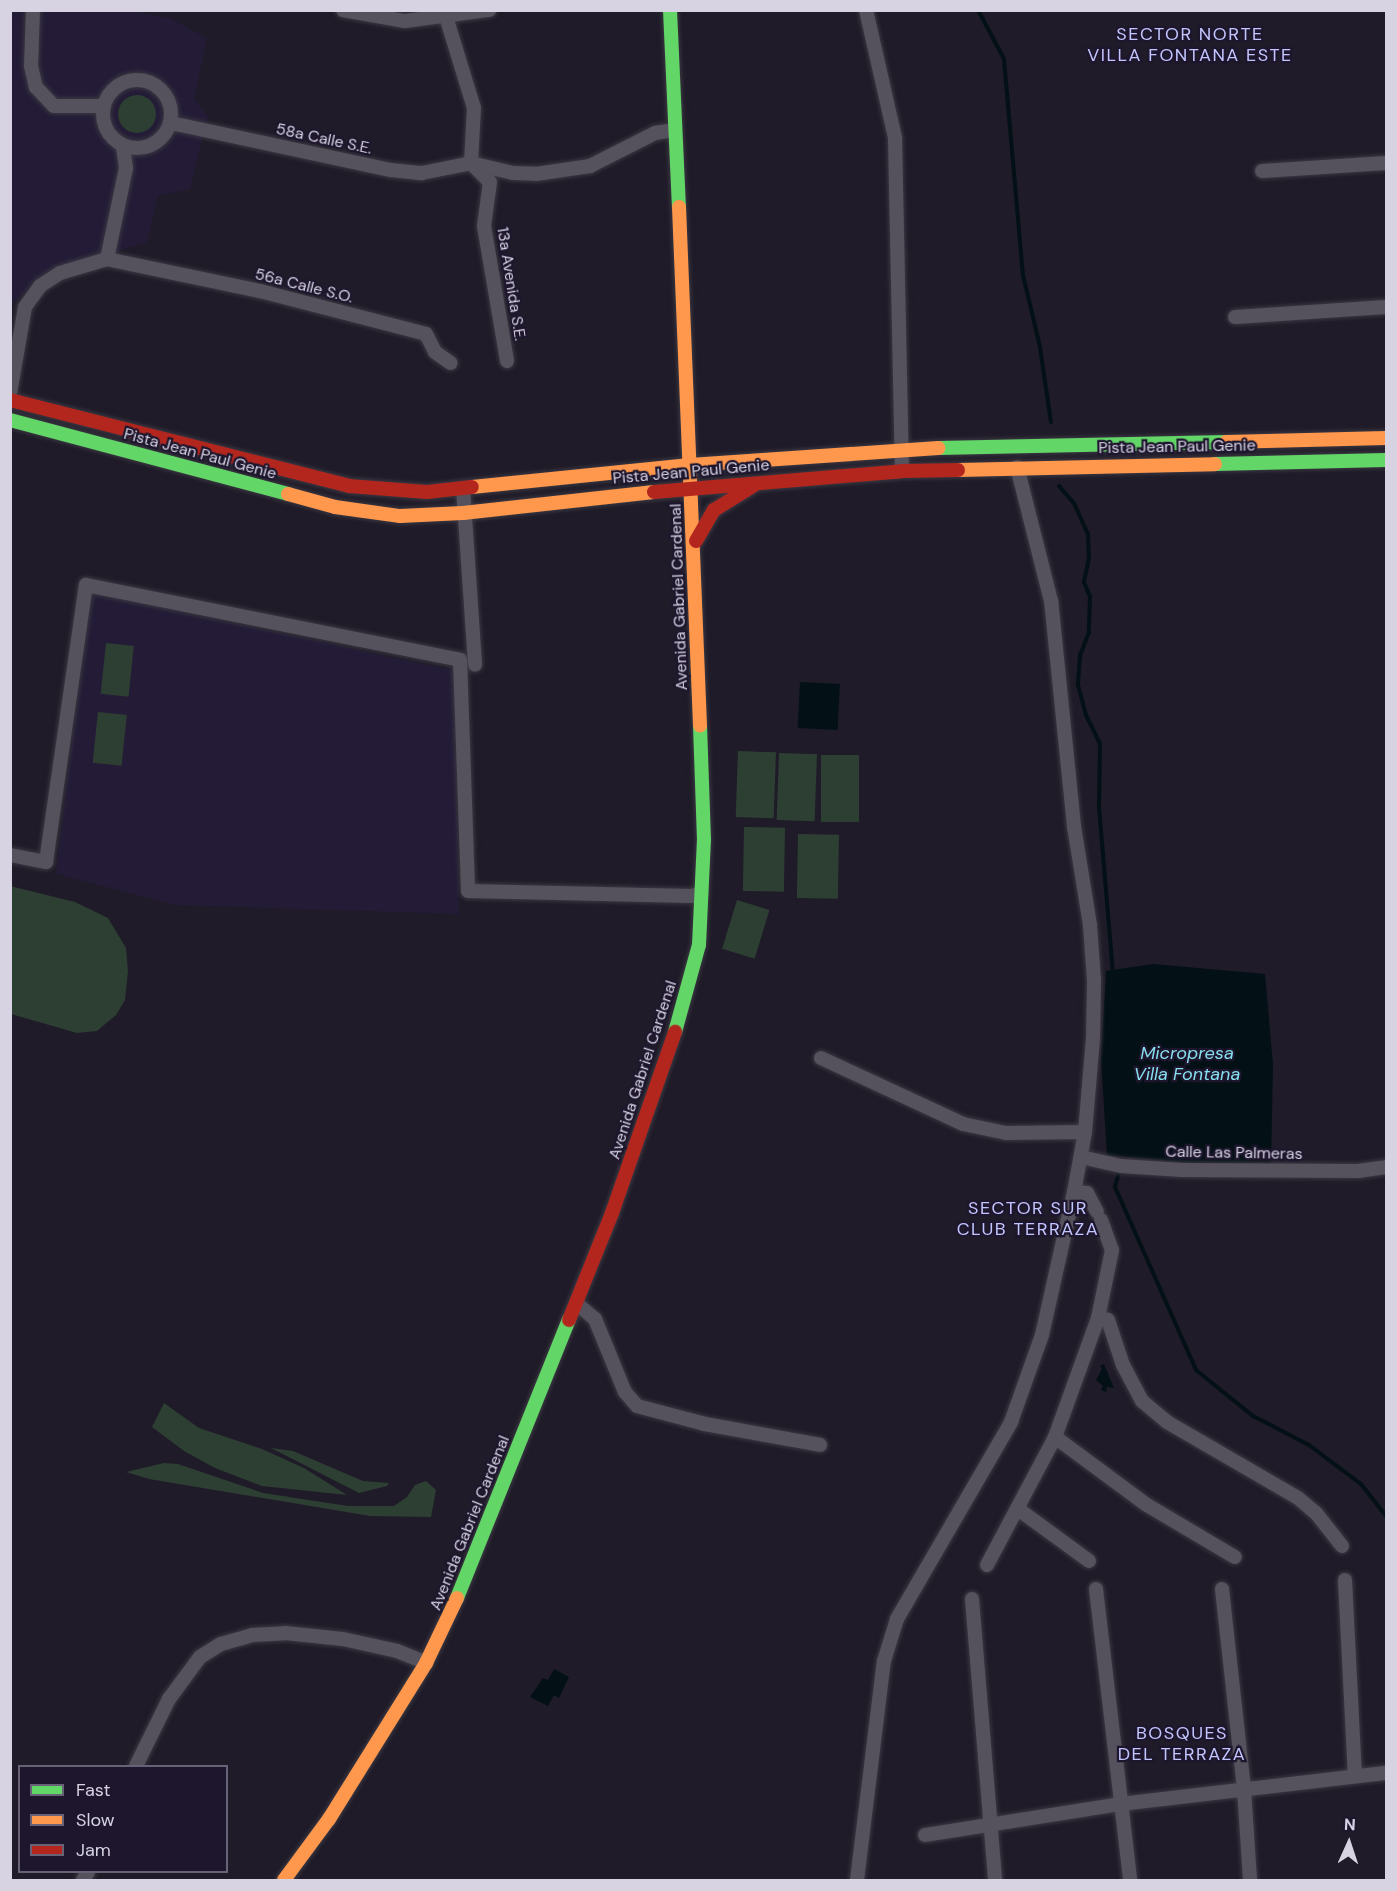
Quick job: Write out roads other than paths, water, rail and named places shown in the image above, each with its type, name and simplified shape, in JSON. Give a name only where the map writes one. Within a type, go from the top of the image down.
[{"type":"main road","name":"Avenida Gabriel Cardenal","points":[[284,1881],[329,1819],[426,1663],[447,1624],[612,1213],[684,1008],[699,945],[704,840],[694,543],[670,10]]},
{"type":"main road","name":"Pista Jean Paul Genie","points":[[10,400],[349,486],[388,491],[463,488],[690,465],[902,449],[1386,438]]},
{"type":"main road","name":"Pista Jean Paul Genie","points":[[10,420],[335,507],[400,516],[463,513],[691,488],[902,471],[1386,460]]},
{"type":"main road","points":[[974,447],[1006,457],[1017,467],[1020,459],[1030,455],[1093,452],[1133,444]]},
{"type":"main road","points":[[694,543],[714,510],[735,495],[763,482]]},
{"type":"street","points":[[33,10],[31,66],[36,87],[54,106],[104,106]]},
{"type":"street","points":[[343,10],[405,21],[445,13],[489,10]]},
{"type":"street","points":[[866,10],[894,138],[902,471]]},
{"type":"street","points":[[445,13],[474,108],[471,163],[513,173],[536,174],[590,166],[654,133],[675,129]]},
{"type":"street","points":[[128,82],[152,83],[168,100],[171,123],[158,142],[135,148],[123,146],[113,139],[106,129],[104,106],[109,95],[117,87],[128,82]]},
{"type":"street","name":"58a Calle S.E.","points":[[171,123],[391,170],[422,173],[471,163]]},
{"type":"street","points":[[10,393],[25,307],[40,286],[60,273],[107,259],[126,168],[123,146]]},
{"type":"street","name":"13a Avenida S.E.","points":[[471,163],[490,182],[484,226],[507,361]]},
{"type":"street","points":[[1262,171],[1386,163]]},
{"type":"street","name":"56a Calle S.O.","points":[[107,259],[260,291],[426,334],[435,352],[451,363]]},
{"type":"street","points":[[1235,317],[1386,307]]},
{"type":"street","points":[[857,1881],[884,1661],[897,1619],[1011,1422],[1042,1335],[1085,1132],[1093,1039],[1094,980],[1090,925],[1074,826],[1051,601],[1017,467]]},
{"type":"street","points":[[463,488],[475,665]]},
{"type":"street","points":[[10,855],[46,862],[86,585],[460,660],[468,891],[692,896],[702,893]]},
{"type":"street","points":[[821,1058],[963,1124],[1006,1132],[1085,1132]]},
{"type":"street","name":"Calle Las Palmeras","points":[[1081,1156],[1121,1166],[1182,1170],[1358,1171],[1386,1167]]},
{"type":"street","points":[[987,1565],[1055,1437],[1098,1318],[1112,1250],[1087,1193],[1074,1192]]},
{"type":"street","points":[[576,1303],[595,1319],[626,1392],[637,1406],[705,1424],[820,1445]]},
{"type":"street","points":[[1098,1318],[1108,1320],[1123,1365],[1142,1401],[1167,1422],[1298,1498],[1316,1513],[1342,1546]]},
{"type":"street","points":[[1055,1437],[1147,1505],[1235,1557]]},
{"type":"street","points":[[1018,1509],[1089,1561]]},
{"type":"street","points":[[1345,1580],[1355,1776]]},
{"type":"street","points":[[1096,1589],[1130,1881]]},
{"type":"street","points":[[1222,1589],[1244,1789],[1250,1881]]},
{"type":"street","points":[[972,1599],[995,1881]]},
{"type":"street","points":[[137,1765],[170,1699],[200,1657],[221,1644],[252,1635],[285,1633],[343,1639],[396,1651],[426,1663]]},
{"type":"street","points":[[925,1835],[990,1827],[1120,1804],[1386,1773]]},
{"type":"water","points":[[800,682],[840,684],[838,730],[798,728]]},
{"type":"water","name":"Micropresa Villa Fontana","points":[[1153,964],[1265,974],[1273,1065],[1271,1165],[1205,1164],[1107,1155],[1101,1058],[1106,971]]},
{"type":"water","points":[[1104,1364],[1114,1388],[1107,1387],[1106,1392],[1101,1390],[1103,1386],[1096,1380],[1102,1369],[1100,1366]]},
{"type":"water","points":[[554,1669],[569,1677],[559,1698],[554,1695],[548,1706],[530,1697],[543,1678],[548,1680]]},
{"type":"waterway","points":[[978,10],[1004,59],[1023,275],[1040,347],[1051,422]]},
{"type":"waterway","points":[[1059,486],[1074,503],[1088,534],[1089,558],[1084,582],[1090,597],[1089,632],[1080,655],[1078,685],[1086,715],[1100,744],[1099,807],[1113,975]]},
{"type":"waterway","points":[[1120,1169],[1115,1187],[1196,1370],[1253,1416],[1309,1445],[1361,1484],[1386,1516]]},
{"type":"district","name":"SECTOR NORTE VILLA FONTANA ESTE","points":[[1190,45]]},
{"type":"district","name":"SECTOR SUR CLUB TERRAZA","points":[[1028,1219]]},
{"type":"district","name":"BOSQUES DEL TERRAZA","points":[[1182,1744]]}]
